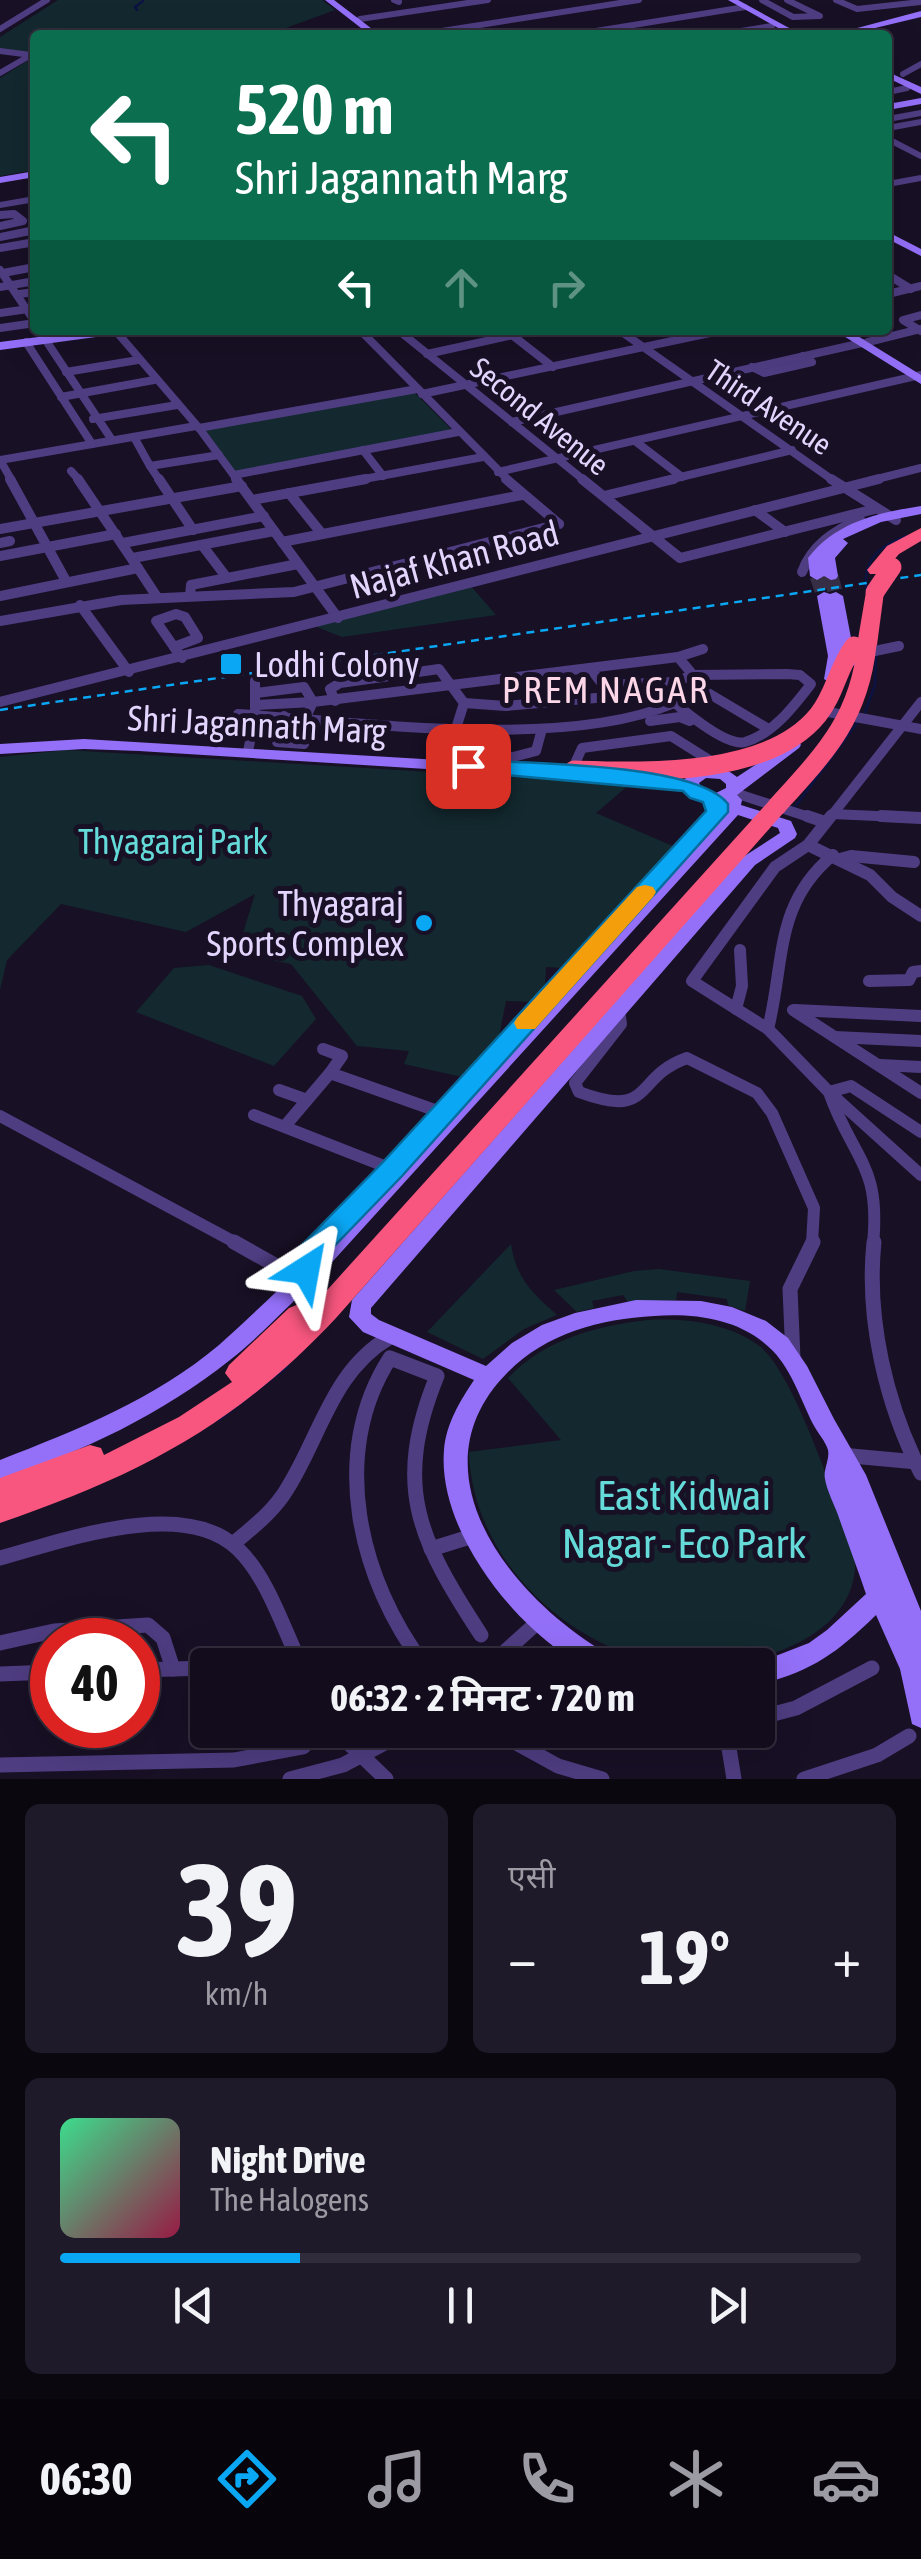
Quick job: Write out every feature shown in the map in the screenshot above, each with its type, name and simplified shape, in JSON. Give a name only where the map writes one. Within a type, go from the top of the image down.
[{"type":"highway","points":[[0,1491],[137,1437],[202,1403],[237,1376],[307,1307],[818,742],[844,705],[852,676],[850,653],[858,594],[893,550],[921,533]]},
{"type":"highway","points":[[0,1510],[41,1495],[212,1412],[281,1355],[838,736],[858,706],[863,688],[868,621],[875,592],[892,566],[921,542]]},
{"type":"highway","points":[[509,769],[687,770],[768,747],[815,719],[832,695],[842,658],[850,653]]},
{"type":"street","points":[[0,29],[47,0]]},
{"type":"street","points":[[334,0],[373,30]]},
{"type":"street","points":[[334,0],[373,30]]},
{"type":"street","points":[[360,19],[488,0]]},
{"type":"street","points":[[448,30],[639,0]]},
{"type":"street","points":[[762,0],[792,17],[820,16],[788,0]]},
{"type":"street","points":[[837,1],[849,0]]},
{"type":"street","points":[[888,0],[920,15]]},
{"type":"street","points":[[837,1],[855,9],[921,2]]},
{"type":"street","points":[[735,4],[780,30]]},
{"type":"street","points":[[597,30],[735,4],[782,30]]},
{"type":"street","points":[[856,30],[920,15]]},
{"type":"street","points":[[868,30],[920,15]]},
{"type":"street","points":[[790,30],[792,17]]},
{"type":"street","points":[[747,30],[772,26]]},
{"type":"street","points":[[0,51],[30,55]]},
{"type":"street","points":[[0,74],[30,56]]},
{"type":"street","points":[[906,82],[921,64]]},
{"type":"street","points":[[892,78],[906,82],[921,95],[892,108]]},
{"type":"street","points":[[892,90],[921,79]]},
{"type":"street","points":[[892,108],[921,122]]},
{"type":"street","points":[[892,118],[921,113]]},
{"type":"street","points":[[892,127],[921,122]]},
{"type":"street","points":[[892,141],[920,154]]},
{"type":"street","points":[[0,182],[30,177]]},
{"type":"street","points":[[892,183],[921,178]]},
{"type":"street","points":[[0,205],[30,200]]},
{"type":"street","points":[[0,215],[16,214],[23,220],[0,226]]},
{"type":"street","points":[[0,237],[30,231]]},
{"type":"street","points":[[892,234],[919,250]]},
{"type":"street","points":[[0,248],[30,243]]},
{"type":"street","points":[[892,254],[919,250]]},
{"type":"street","points":[[1,272],[30,268]]},
{"type":"street","points":[[1,272],[30,307]]},
{"type":"street","points":[[892,277],[916,288]]},
{"type":"street","points":[[0,287],[30,282]]},
{"type":"street","points":[[19,294],[30,293]]},
{"type":"street","points":[[0,313],[30,309]]},
{"type":"street","points":[[920,330],[903,320],[921,316]]},
{"type":"street","points":[[0,328],[30,323]]},
{"type":"street","points":[[512,422],[920,330]]},
{"type":"street","points":[[0,346],[42,335],[112,440]]},
{"type":"street","points":[[120,335],[154,380],[198,427],[338,618]]},
{"type":"street","points":[[0,621],[80,605],[156,597],[285,593],[559,524],[498,472],[365,335]]},
{"type":"street","name":"Second Avenue","points":[[404,335],[684,558],[784,532],[884,514]]},
{"type":"street","points":[[428,354],[512,335],[552,367]]},
{"type":"street","name":"Third Avenue","points":[[627,335],[884,514]]},
{"type":"street","points":[[66,581],[0,460],[466,385],[700,335]]},
{"type":"street","points":[[850,335],[865,342]]},
{"type":"street","points":[[855,335],[919,376]]},
{"type":"street","points":[[26,342],[92,444]]},
{"type":"street","points":[[66,372],[138,360]]},
{"type":"street","points":[[87,369],[101,390]]},
{"type":"street","points":[[498,472],[919,376]]},
{"type":"street","points":[[61,396],[154,380]]},
{"type":"street","points":[[78,422],[177,405]]},
{"type":"street","points":[[234,475],[458,432]]},
{"type":"street","points":[[134,437],[193,530]]},
{"type":"street","points":[[635,442],[682,477]]},
{"type":"street","points":[[363,450],[395,485]]},
{"type":"street","points":[[604,496],[792,450]]},
{"type":"street","points":[[150,466],[219,455]]},
{"type":"street","points":[[252,500],[484,457]]},
{"type":"street","name":"Najaf Khan Road","points":[[0,702],[921,468]]},
{"type":"street","points":[[70,470],[102,510],[156,597]]},
{"type":"street","points":[[0,528],[242,486]]},
{"type":"street","points":[[289,493],[322,534]]},
{"type":"street","points":[[282,542],[522,494]]},
{"type":"street","points":[[411,502],[423,515]]},
{"type":"street","points":[[755,510],[784,532]]},
{"type":"street","points":[[884,514],[835,547],[817,575],[804,558],[840,528],[884,514],[921,513]]},
{"type":"street","points":[[0,556],[193,530],[264,516]]},
{"type":"street","points":[[0,596],[274,531]]},
{"type":"street","points":[[202,545],[226,578]]},
{"type":"street","points":[[190,596],[190,585],[298,564]]},
{"type":"street","points":[[0,1470],[69,1445],[160,1400],[224,1352],[287,1294],[302,1274],[304,1260],[397,1171],[730,799],[828,712],[842,689],[850,653],[830,596]]},
{"type":"street","points":[[80,605],[128,672]]},
{"type":"street","points":[[900,646],[850,653],[821,703],[797,730],[769,750],[697,775],[690,786],[697,794],[802,815],[921,818]]},
{"type":"street","points":[[174,647],[182,658]]},
{"type":"street","points":[[255,698],[276,704],[335,701],[678,657],[703,649]]},
{"type":"street","points":[[678,657],[692,675]]},
{"type":"street","points":[[464,703],[506,706],[660,692],[734,742],[752,739],[787,716],[811,684],[808,679],[787,674],[692,675],[675,682],[615,687],[601,684],[590,668]]},
{"type":"street","points":[[335,701],[330,689],[340,683],[435,669],[444,672],[464,703],[454,738],[456,751],[477,760],[524,755],[536,750],[542,729]]},
{"type":"street","points":[[544,675],[557,701]]},
{"type":"street","points":[[238,714],[255,698],[275,690],[304,687],[313,702]]},
{"type":"street","points":[[288,688],[293,703]]},
{"type":"street","points":[[275,690],[276,704]]},
{"type":"street","points":[[255,698],[284,716],[542,729],[653,716],[672,702],[708,693],[767,728]]},
{"type":"street","points":[[248,752],[255,698]]},
{"type":"street","points":[[284,716],[273,742],[299,744],[303,717],[313,702]]},
{"type":"street","points":[[921,702],[808,844],[774,866],[692,979],[695,985],[768,1028],[829,1092],[921,1175]]},
{"type":"street","points":[[828,712],[921,729]]},
{"type":"street","points":[[572,732],[680,717],[722,741]]},
{"type":"street","points":[[615,726],[625,742]]},
{"type":"street","points":[[573,770],[580,749],[674,736],[724,775],[730,799]]},
{"type":"street","points":[[752,739],[769,750]]},
{"type":"street","name":"Shri Jagannath Marg","points":[[0,750],[84,744],[477,760],[509,769],[639,778],[690,786]]},
{"type":"street","points":[[490,1377],[390,1337],[365,1323],[358,1312],[360,1306],[749,861],[790,834],[785,825],[730,799]]},
{"type":"street","points":[[808,844],[870,875],[892,898],[921,916]]},
{"type":"street","points":[[768,1028],[784,923],[812,871],[836,857],[914,862]]},
{"type":"street","points":[[736,1009],[742,986],[740,950]]},
{"type":"street","points":[[870,981],[908,980],[913,972],[921,971]]},
{"type":"street","points":[[397,1171],[443,1113],[572,978]]},
{"type":"street","points":[[773,1009],[921,1016]]},
{"type":"street","points":[[620,1010],[621,1024],[575,1083],[579,1092],[608,1105],[631,1100],[644,1094],[677,1060],[687,1058],[748,1087],[772,1113],[815,1217],[813,1242],[790,1288],[795,1329],[793,1362]]},
{"type":"street","points":[[793,1010],[921,1093]]},
{"type":"street","points":[[831,1037],[921,1041]]},
{"type":"street","points":[[285,1126],[342,1056],[323,1049]]},
{"type":"street","points":[[878,1065],[921,1067]]},
{"type":"street","points":[[330,1073],[443,1113]]},
{"type":"street","points":[[829,1092],[851,1086],[921,1132]]},
{"type":"street","points":[[278,1090],[307,1100]]},
{"type":"street","points":[[829,1092],[835,1116],[872,1178],[876,1223],[872,1299],[919,1466],[840,1454]]},
{"type":"street","points":[[254,1114],[397,1171]]},
{"type":"street","points":[[0,1116],[302,1274]]},
{"type":"street","points":[[579,1648],[539,1621],[498,1574],[476,1535],[458,1480],[457,1438],[464,1419],[490,1377],[515,1352],[549,1331],[607,1313],[666,1307],[736,1317],[766,1332],[793,1362],[857,1480],[913,1669],[915,1726],[877,1755],[804,1779]]},
{"type":"street","points":[[234,1544],[288,1490],[356,1361],[376,1343],[390,1337]]},
{"type":"street","points":[[413,1648],[392,1617],[368,1564],[356,1477],[359,1434],[390,1358],[438,1376],[413,1436],[410,1474],[416,1514],[452,1593],[481,1635]]},
{"type":"street","points":[[0,1558],[146,1525],[198,1527],[220,1534],[242,1553],[292,1648]]},
{"type":"street","points":[[431,1549],[476,1535]]},
{"type":"street","points":[[890,1593],[921,1645]]},
{"type":"street","points":[[775,1668],[810,1655],[890,1593]]},
{"type":"street","points":[[509,1648],[539,1621]]},
{"type":"street","points":[[0,1643],[54,1631],[148,1625],[160,1632],[167,1643],[173,1669]]},
{"type":"street","points":[[775,1714],[796,1708],[872,1668]]},
{"type":"street","points":[[160,1669],[190,1669]]},
{"type":"street","points":[[0,1674],[30,1673]]},
{"type":"street","points":[[0,1765],[234,1760],[298,1748]]},
{"type":"street","points":[[352,1748],[384,1778]]},
{"type":"street","points":[[290,1779],[324,1772],[375,1748]]},
{"type":"street","points":[[526,1748],[558,1766],[602,1779]]},
{"type":"street","points":[[729,1748],[734,1779]]},
{"type":"green space","points":[[58,0],[322,0],[335,10],[281,30],[30,30],[30,53],[0,49],[0,37]]},
{"type":"green space","points":[[30,59],[30,171],[0,176],[0,78]]},
{"type":"green space","points":[[413,391],[454,432],[235,474],[200,429]]},
{"type":"green space","points":[[469,584],[496,615],[342,637],[312,625]]},
{"type":"green space","name":"Thyagaraj Sports Complex","points":[[66,750],[630,784],[596,813],[675,847],[560,968],[546,967],[545,988],[532,1002],[506,1001],[499,1037],[462,1077],[404,1064],[409,1051],[357,1046],[291,964],[237,953],[255,894],[186,932],[61,904],[7,960],[0,990],[0,757]]},
{"type":"green space","points":[[209,965],[302,996],[316,1019],[274,1066],[136,1012],[174,968]]},
{"type":"green space","points":[[511,1244],[526,1284],[557,1315],[524,1329],[483,1359],[427,1332]]},
{"type":"green space","points":[[659,1269],[750,1281],[745,1311],[728,1305],[727,1299],[677,1292],[676,1300],[628,1302],[623,1295],[592,1301],[594,1308],[577,1312],[554,1290],[634,1271]]},
{"type":"green space","name":"East Kidwai Nagar - Eco Park","points":[[648,1320],[705,1324],[746,1338],[772,1359],[800,1410],[855,1553],[852,1587],[836,1614],[812,1635],[775,1652],[775,1648],[612,1648],[550,1609],[502,1555],[485,1523],[474,1488],[469,1452],[561,1440],[508,1378],[555,1344],[609,1326]]},
{"type":"waterway","points":[[137,10],[135,7],[143,1]]},
{"type":"waterway","points":[[866,589],[867,569],[875,555],[907,536]]},
{"type":"waterway","points":[[865,712],[875,685],[876,656]]},
{"type":"waterway","points":[[795,807],[857,723]]},
{"type":"waterway","points":[[219,1419],[287,1366]]},
{"type":"tunnel","points":[[817,576],[824,596]]},
{"type":"tunnel","points":[[831,576],[836,596]]},
{"type":"railway","points":[[0,710],[921,575]]},
{"type":"slow traffic","points":[[526,1023],[645,892]]},
{"type":"place","name":"Lodhi Colony","points":[[231,664]]},
{"type":"place","name":"Thyagaraj Sports Complex","points":[[424,923]]},
{"type":"district","name":"PREM NAGAR","points":[[606,689]]},
{"type":"route","points":[[306,1270],[304,1260],[393,1169],[717,812],[718,804],[690,786],[613,776],[468,766]]},
{"type":"park label","name":"Thyagaraj Park","points":[[173,841]]}]
